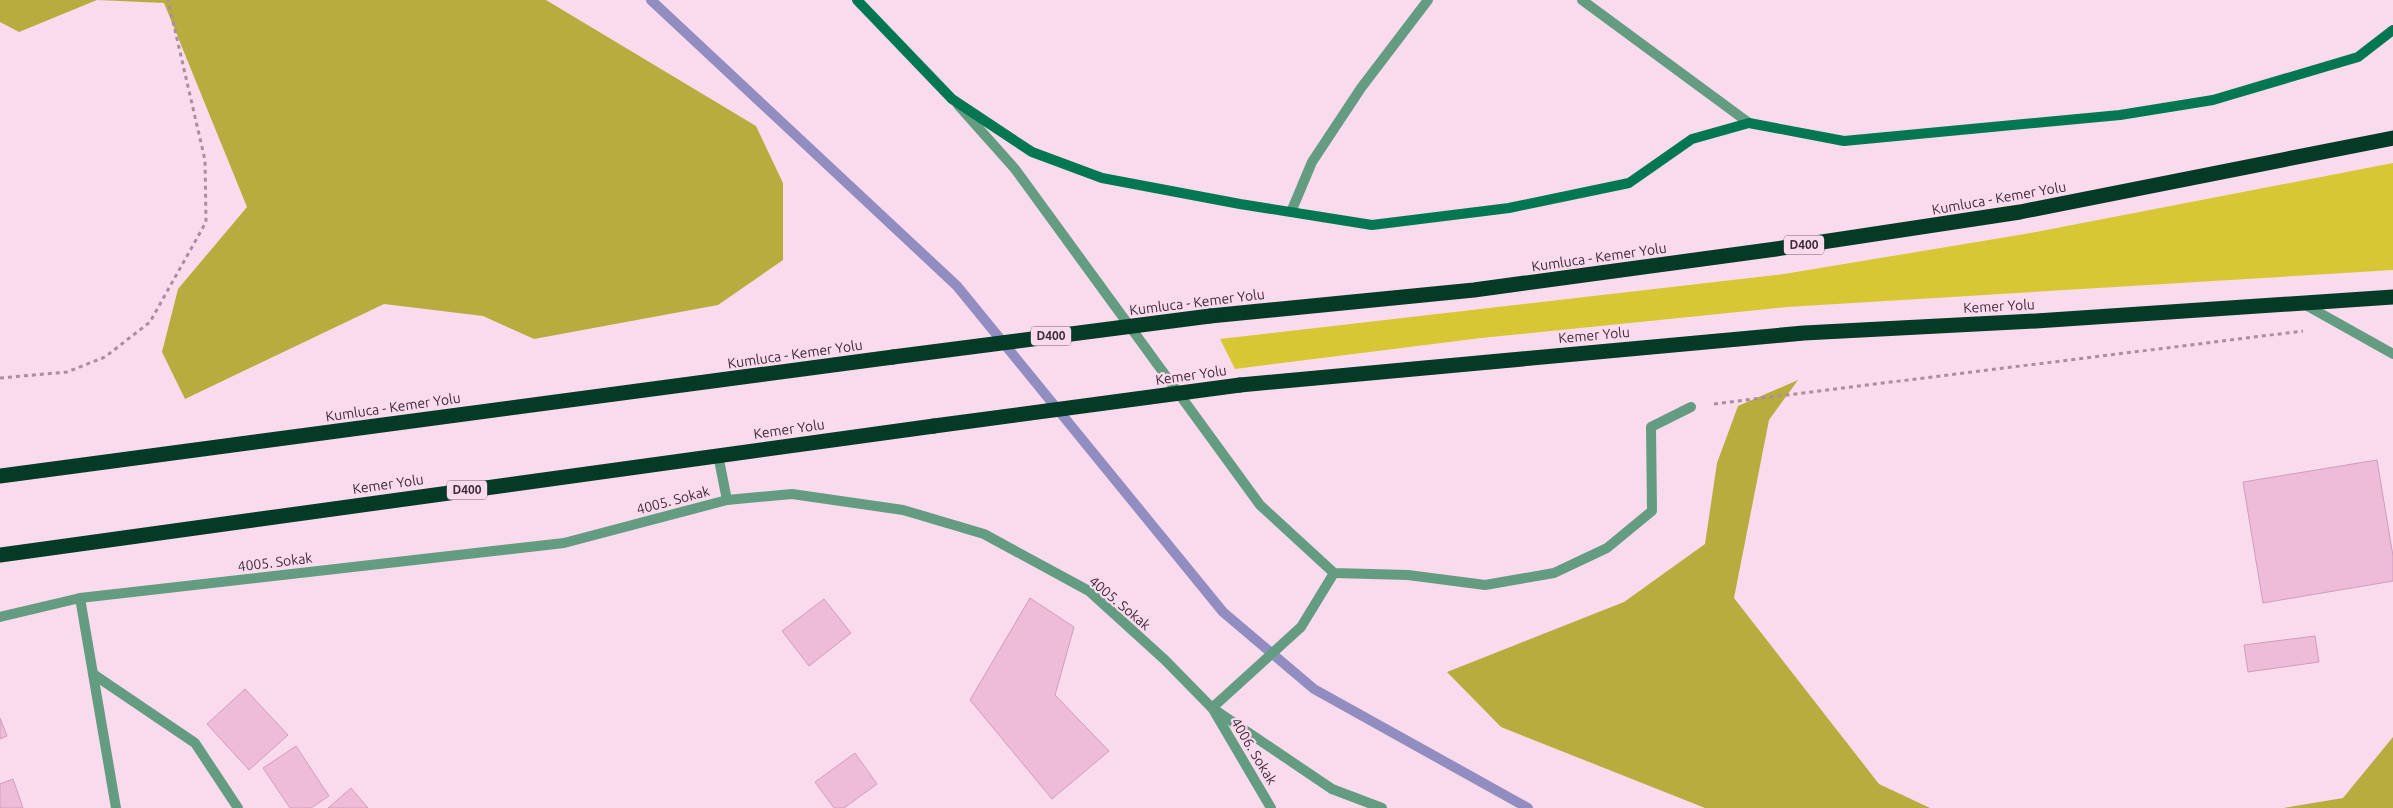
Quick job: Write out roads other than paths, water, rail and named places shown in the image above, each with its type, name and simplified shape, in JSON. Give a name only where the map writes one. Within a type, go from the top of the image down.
[{"type":"highway","name":"Kumluca - Kemer Yolu","points":[[0,476],[1210,316],[1474,290],[1776,250],[2020,212],[2393,138]]},
{"type":"highway","name":"Kemer Yolu","points":[[0,554],[1240,385],[1804,333],[2036,321],[2393,297]]},
{"type":"street","points":[[857,0],[884,26],[1015,169],[1260,505],[1334,573],[1408,575],[1485,585],[1554,573],[1608,548],[1652,511],[1651,427],[1691,407]]},
{"type":"street","points":[[1291,212],[1312,162],[1361,88],[1428,0]]},
{"type":"street","points":[[1582,0],[1750,123],[1844,141],[2120,115],[2213,100],[2358,57],[2393,30]]},
{"type":"street","points":[[952,99],[1032,152],[1102,178],[1372,226],[1509,208],[1628,183],[1692,139],[1750,123]]},
{"type":"street","points":[[2301,302],[2393,354]]},
{"type":"street","points":[[718,455],[727,500]]},
{"type":"street","name":"4005. Sokak","points":[[0,617],[80,598],[564,543],[727,500],[792,494],[903,510],[984,534],[1089,591],[1165,660],[1212,708]]},
{"type":"street","points":[[1334,573],[1301,627],[1238,682],[1212,708],[1332,789],[1382,808]]},
{"type":"street","points":[[80,598],[116,808]]},
{"type":"street","points":[[93,674],[195,743],[238,808]]},
{"type":"street","name":"4006. Sokak","points":[[1212,708],[1271,808]]},
{"type":"waterway","points":[[651,0],[957,286],[1223,612],[1314,689],[1528,808]]}]
